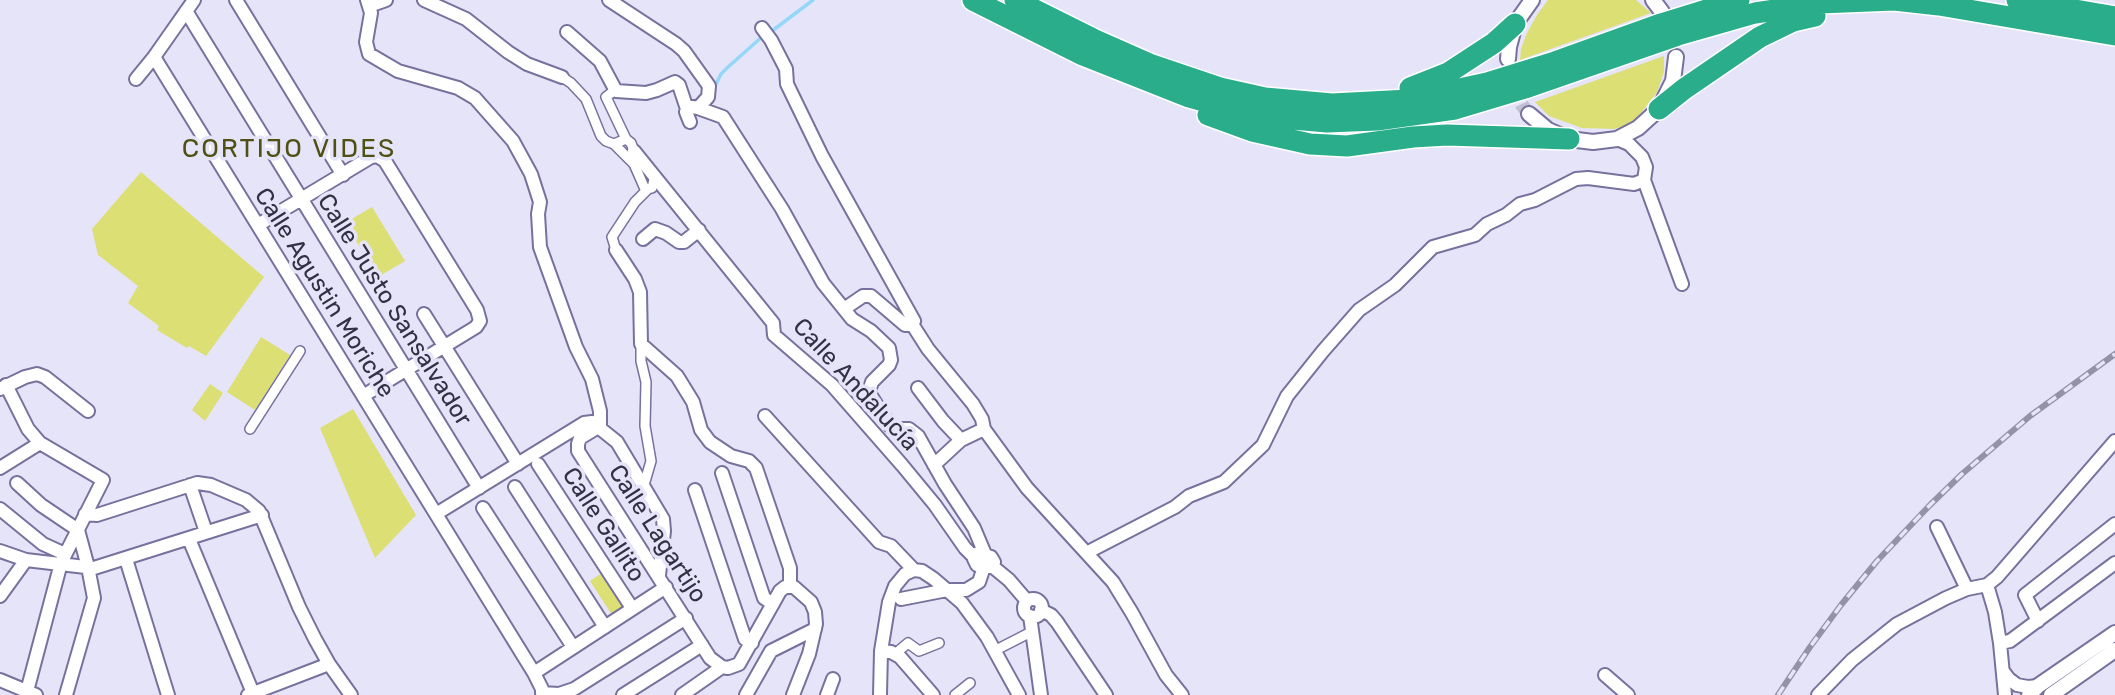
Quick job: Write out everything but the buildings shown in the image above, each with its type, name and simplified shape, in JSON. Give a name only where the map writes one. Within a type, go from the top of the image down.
[{"type":"highway","points":[[973,0],[1083,55],[1201,101],[1235,110],[1306,120],[1364,121],[1427,114],[1480,102],[1678,35],[1755,13],[1820,3],[1894,0],[1953,7],[2115,35]]},
{"type":"highway","points":[[1015,0],[1152,65],[1220,88],[1305,103],[1357,104],[1409,100],[1488,83],[1739,0]]},
{"type":"highway","points":[[2017,0],[2115,17]]},
{"type":"highway","points":[[1659,109],[1759,37],[1793,21],[1855,10],[1901,11],[2020,27],[2055,24]]},
{"type":"highway","points":[[1220,88],[1243,86],[1335,94],[1387,92],[1410,88],[1448,73],[1494,43],[1516,24]]},
{"type":"highway","points":[[1142,79],[1153,90],[1182,105],[1252,131],[1310,144],[1346,146],[1413,136],[1447,135],[1569,139]]},
{"type":"street","points":[[236,0],[343,174]]},
{"type":"street","points":[[386,0],[368,3],[371,13],[366,46],[369,54],[398,71],[458,88],[475,98],[513,141],[531,174],[540,202],[540,247],[576,347],[592,379],[600,411],[600,426]]},
{"type":"street","points":[[424,0],[466,19],[499,46],[527,64],[571,83],[586,99],[601,136],[614,144],[634,164],[642,186],[647,190]]},
{"type":"street","points":[[609,0],[676,44],[690,58],[709,86],[708,97],[686,113],[690,122]]},
{"type":"street","points":[[1508,59],[1511,36],[1532,0]]},
{"type":"street","points":[[1653,0],[1662,12]]},
{"type":"street","points":[[136,79],[190,6]]},
{"type":"street","name":"Calle Justo Sansalvador","points":[[190,6],[301,200],[479,488]]},
{"type":"street","points":[[762,28],[786,69],[788,84],[822,156],[914,317],[912,324],[928,349],[973,404],[982,419],[984,429],[1027,488],[1113,582],[1166,675],[1182,695]]},
{"type":"street","points":[[567,33],[600,61],[615,90],[646,93],[674,82],[679,85],[684,104],[719,114],[782,209],[823,283],[852,319],[871,331],[889,348],[891,360],[872,382],[871,396],[890,426],[909,429],[918,436],[974,528],[984,561],[979,582],[973,587],[895,601]]},
{"type":"street","name":"Calle Agustin Moriche","points":[[154,57],[534,673],[542,689],[541,694]]},
{"type":"street","points":[[1529,114],[1548,130],[1569,139],[1593,142],[1617,139],[1638,128],[1659,109],[1673,81],[1676,57]]},
{"type":"street","name":"Calle Andalucía","points":[[615,90],[606,97],[625,139],[631,143],[634,151],[773,323],[774,335],[832,385],[919,485],[965,548],[984,561]]},
{"type":"street","points":[[614,144],[625,139]]},
{"type":"street","points":[[1617,139],[1629,144],[1643,157],[1646,167],[1644,180],[1682,284]]},
{"type":"street","points":[[258,225],[371,157],[383,158],[479,314],[480,321],[472,329],[363,396]]},
{"type":"street","points":[[644,485],[649,470],[650,451],[645,426],[646,382],[640,361],[640,292],[635,279],[616,250],[612,237],[635,202],[652,188],[654,175]]},
{"type":"street","points":[[1088,552],[1175,507],[1189,496],[1224,482],[1263,444],[1287,396],[1359,310],[1395,285],[1433,247],[1475,235],[1487,224],[1506,215],[1520,204],[1535,200],[1576,178],[1634,184],[1644,180]]},
{"type":"street","points":[[643,239],[655,229],[684,242],[699,230]]},
{"type":"street","points":[[844,309],[863,296],[871,296],[905,325],[912,324]]},
{"type":"street","points":[[424,314],[518,464]]},
{"type":"street","points":[[641,344],[677,376],[694,402],[701,430],[710,442],[731,456],[749,461],[756,468],[790,568],[790,587]]},
{"type":"street","points":[[250,429],[300,351]]},
{"type":"street","points":[[0,680],[30,694],[63,559],[103,480],[40,443],[28,429],[3,387],[37,374],[45,377],[88,411]]},
{"type":"street","points":[[918,388],[961,440]]},
{"type":"street","points":[[765,416],[879,542],[891,546],[914,570]]},
{"type":"street","points":[[436,514],[586,422],[592,422],[617,442],[663,519],[659,575]]},
{"type":"street","name":"Calle Lagartijo","points":[[600,426],[580,438],[578,451],[710,658],[722,667]]},
{"type":"street","points":[[934,465],[961,440],[984,429]]},
{"type":"street","points":[[1818,695],[1871,642],[1897,624],[1945,598],[1966,589],[1987,585],[1997,577],[2115,441]]},
{"type":"street","points":[[0,468],[40,443]]},
{"type":"street","name":"Calle Gallito","points":[[538,464],[632,608]]},
{"type":"street","points":[[722,473],[764,598],[773,604]]},
{"type":"street","points":[[18,483],[41,505],[78,530],[88,567],[94,598],[66,695]]},
{"type":"street","points":[[85,514],[97,515],[197,483],[211,485],[246,500],[259,511],[299,607],[329,664],[351,695]]},
{"type":"street","points":[[190,485],[206,532]]},
{"type":"street","points":[[516,487],[605,627]]},
{"type":"street","points":[[695,490],[745,639],[752,643]]},
{"type":"street","points":[[483,508],[573,648]]},
{"type":"street","points":[[0,509],[63,559],[94,568],[261,515]]},
{"type":"street","points":[[2038,621],[2025,595],[2115,524]]},
{"type":"street","points":[[1937,527],[1966,589]]},
{"type":"street","points":[[189,539],[250,694],[329,664]]},
{"type":"street","points":[[0,551],[26,560],[63,559]]},
{"type":"street","points":[[126,559],[168,695]]},
{"type":"street","points":[[0,596],[26,560]]},
{"type":"street","points":[[984,561],[1009,580],[1027,601],[1038,601],[1031,632],[1041,695]]},
{"type":"street","points":[[2000,643],[2010,641],[2115,563]]},
{"type":"street","points":[[880,695],[881,651],[895,601],[895,586],[905,574],[914,570],[922,571],[962,603],[980,634],[994,651],[999,668],[1019,695]]},
{"type":"street","points":[[1987,585],[1995,611],[2005,695]]},
{"type":"street","points":[[534,673],[666,587]]},
{"type":"street","points":[[682,695],[722,667],[739,664],[780,591],[790,587],[800,591],[811,602],[816,628],[793,695]]},
{"type":"street","points":[[1036,613],[1051,615],[1057,621],[1106,695]]},
{"type":"street","points":[[541,694],[559,694],[574,689],[685,618]]},
{"type":"street","points":[[746,695],[771,651],[816,628]]},
{"type":"street","points":[[994,651],[1031,632]]},
{"type":"street","points":[[2003,671],[2017,685],[2033,691],[2115,634]]},
{"type":"street","points":[[895,654],[908,643],[919,651],[939,643]]},
{"type":"street","points":[[622,695],[702,645]]},
{"type":"street","points":[[2051,695],[2115,650]]},
{"type":"street","points":[[881,651],[895,654],[933,695]]},
{"type":"street","points":[[1605,675],[1628,695]]},
{"type":"street","points":[[827,695],[833,679]]},
{"type":"street","points":[[955,695],[970,683]]},
{"type":"green space","points":[[1548,0],[1636,0],[1651,13],[1520,60],[1526,35]]},
{"type":"green space","points":[[1664,56],[1664,72],[1657,92],[1628,125],[1614,129],[1582,128],[1549,116],[1535,102]]},
{"type":"green space","points":[[141,172],[264,277],[206,356],[157,330],[159,326],[128,303],[138,286],[98,255],[92,229]]},
{"type":"green space","points":[[372,207],[405,261],[378,277],[345,223]]},
{"type":"green space","points":[[261,337],[290,355],[255,410],[227,392]]},
{"type":"green space","points":[[210,384],[223,393],[205,421],[192,410]]},
{"type":"green space","points":[[353,409],[416,515],[375,558],[320,428]]},
{"type":"green space","points":[[602,573],[623,605],[612,615],[590,581]]},
{"type":"waterway","points":[[772,31],[813,0]]},
{"type":"waterway","points":[[714,88],[721,74],[763,36]]},
{"type":"tunnel","points":[[1513,85],[1529,114]]},
{"type":"railway","points":[[1778,695],[1841,605],[1877,561],[1930,505],[2030,416],[2115,354]]},
{"type":"district","name":"CORTIJO VIDES","points":[[289,149]]}]
